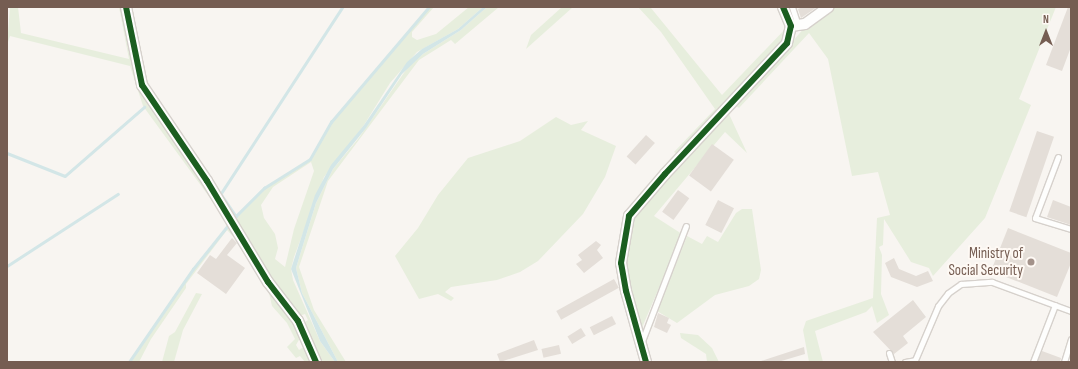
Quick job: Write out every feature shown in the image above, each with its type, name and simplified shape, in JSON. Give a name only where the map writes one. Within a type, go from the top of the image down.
[{"type":"street","points":[[126,7],[142,85],[211,187],[268,282],[298,321],[316,362]]},
{"type":"street","points":[[783,7],[794,26]]},
{"type":"street","points":[[794,26],[805,24],[828,7]]},
{"type":"street","points":[[646,362],[642,342],[626,291],[621,263],[629,216],[665,174],[787,43],[794,26]]},
{"type":"lane","points":[[792,7],[794,26]]},
{"type":"lane","points":[[1058,157],[1034,218],[1071,229]]},
{"type":"lane","points":[[642,342],[686,226]]},
{"type":"lane","points":[[905,362],[915,360],[938,306],[948,293],[961,284],[992,282],[1071,311]]},
{"type":"lane","points":[[1032,362],[1055,305]]},
{"type":"lane","points":[[1064,362],[1071,339]]},
{"type":"lane","points":[[889,353],[892,362]]},
{"type":"green space","points":[[10,7],[18,7],[21,33],[129,59],[119,7],[121,7],[141,93],[230,222],[242,246],[227,230],[186,284],[186,288],[151,339],[139,362],[129,362],[193,269],[229,224],[143,106],[130,66],[10,36],[7,45]]},
{"type":"green space","points":[[430,7],[434,7],[412,32],[412,37],[417,40],[436,34],[469,7],[483,7],[458,29],[417,52],[390,83],[364,125],[324,177],[294,257],[291,269],[293,280],[320,341],[335,362],[320,362],[303,323],[308,320],[305,314],[299,316],[280,293],[234,218],[265,189],[310,160],[331,123]],"holes":[[[311,162],[314,171],[294,229],[285,267],[275,259],[278,248],[275,234],[264,218],[261,205],[273,187]]]},
{"type":"green space","points":[[487,7],[499,7],[455,44],[451,40],[419,60],[328,181],[299,267],[314,310],[346,362],[338,362],[302,293],[296,268],[316,203],[333,169],[358,139],[408,67],[423,54],[461,30]]},
{"type":"green space","points":[[562,7],[573,7],[526,49],[531,35]]},
{"type":"green space","points":[[638,7],[651,8],[722,95],[789,25],[788,35],[677,154],[674,152],[715,109],[661,32]]},
{"type":"green space","points":[[830,7],[1056,7],[1019,99],[1031,105],[985,218],[933,276],[929,268],[911,262],[884,219],[883,245],[879,247],[882,255],[881,294],[889,315],[877,323],[872,306],[866,312],[815,331],[823,362],[809,362],[803,330],[806,321],[873,298],[877,218],[890,215],[878,172],[852,176],[828,59],[809,33],[739,108],[736,106],[806,26]]},
{"type":"green space","points":[[729,114],[747,153],[725,132],[654,216],[682,234],[641,330],[624,268],[631,223],[684,157]]},
{"type":"green space","points":[[556,117],[571,125],[588,121],[581,130],[616,146],[605,177],[583,214],[538,261],[520,272],[497,280],[451,287],[445,292],[454,298],[451,301],[438,294],[419,299],[395,256],[418,228],[438,195],[468,158],[520,141]]},
{"type":"green space","points":[[742,209],[752,209],[761,270],[759,279],[749,286],[715,295],[677,323],[657,311],[687,236],[702,244],[707,236],[718,242],[736,213]]},
{"type":"green space","points":[[244,252],[295,322],[300,338],[296,345],[299,350],[305,346],[309,362],[305,362],[300,356],[296,358],[287,347],[295,339],[287,323],[272,306],[269,293]]},
{"type":"green space","points":[[196,293],[202,294],[183,330],[174,362],[162,362],[169,336],[175,332]]},
{"type":"green space","points":[[680,333],[698,335],[712,348],[719,362],[707,362],[706,354],[681,338]]},
{"type":"shaded area","points":[[483,7],[487,7],[461,30],[423,54],[402,74],[366,128],[333,169],[316,203],[296,268],[302,293],[338,362],[335,362],[320,341],[291,269],[315,195],[331,165],[364,125],[407,62],[422,49],[458,29]]},
{"type":"building","points":[[803,7],[817,7],[801,18],[798,9]]},
{"type":"building","points":[[1068,7],[1071,7],[1071,47],[1062,71],[1046,65]]},
{"type":"building","points":[[1037,131],[1054,137],[1026,217],[1009,211]]},
{"type":"building","points":[[646,135],[655,143],[636,165],[627,157]]},
{"type":"building","points":[[712,144],[734,160],[711,191],[689,176]]},
{"type":"building","points":[[678,190],[689,198],[673,220],[662,212]]},
{"type":"building","points":[[718,200],[734,208],[721,233],[705,225]]},
{"type":"building","points":[[1053,200],[1071,207],[1071,225],[1047,217]]},
{"type":"building","points":[[1008,228],[1071,253],[1071,263],[1057,297],[991,271]]},
{"type":"building","points":[[232,238],[237,243],[227,255],[245,268],[226,294],[197,273],[210,255],[216,259]]},
{"type":"building","points":[[596,241],[601,245],[597,250],[603,258],[584,273],[576,264],[582,260],[578,255]]},
{"type":"building","points":[[894,258],[899,269],[916,276],[928,271],[933,281],[917,287],[891,277],[885,263]]},
{"type":"building","points":[[614,279],[619,288],[561,320],[556,311]]},
{"type":"building","points":[[913,300],[926,317],[903,336],[908,343],[894,354],[873,332]]},
{"type":"building","points":[[658,313],[669,318],[667,323],[671,325],[667,333],[654,327]]},
{"type":"building","points":[[612,316],[616,324],[594,335],[590,327]]},
{"type":"building","points":[[581,328],[586,336],[572,344],[567,336]]},
{"type":"building","points":[[534,340],[538,350],[500,362],[497,354]]},
{"type":"building","points":[[559,345],[561,354],[543,358],[541,349]]},
{"type":"building","points":[[804,347],[805,354],[778,362],[758,362]]},
{"type":"building","points":[[1042,351],[1061,358],[1060,362],[1037,362]]},
{"type":"waterway","points":[[343,7],[221,194],[236,216],[264,188],[310,159],[331,122],[429,7]]},
{"type":"waterway","points":[[7,153],[65,176],[144,107]]},
{"type":"waterway","points":[[7,266],[118,194]]},
{"type":"waterway","points":[[129,362],[193,269],[229,224]]},
{"type":"cycle path","points":[[126,7],[142,85],[207,181],[268,282],[298,321],[316,362]]},
{"type":"cycle path","points":[[646,362],[626,291],[621,263],[629,216],[665,174],[787,43],[791,26],[783,7]]},
{"type":"place","name":"Ministry of Social Security","points":[[1031,262]]}]
